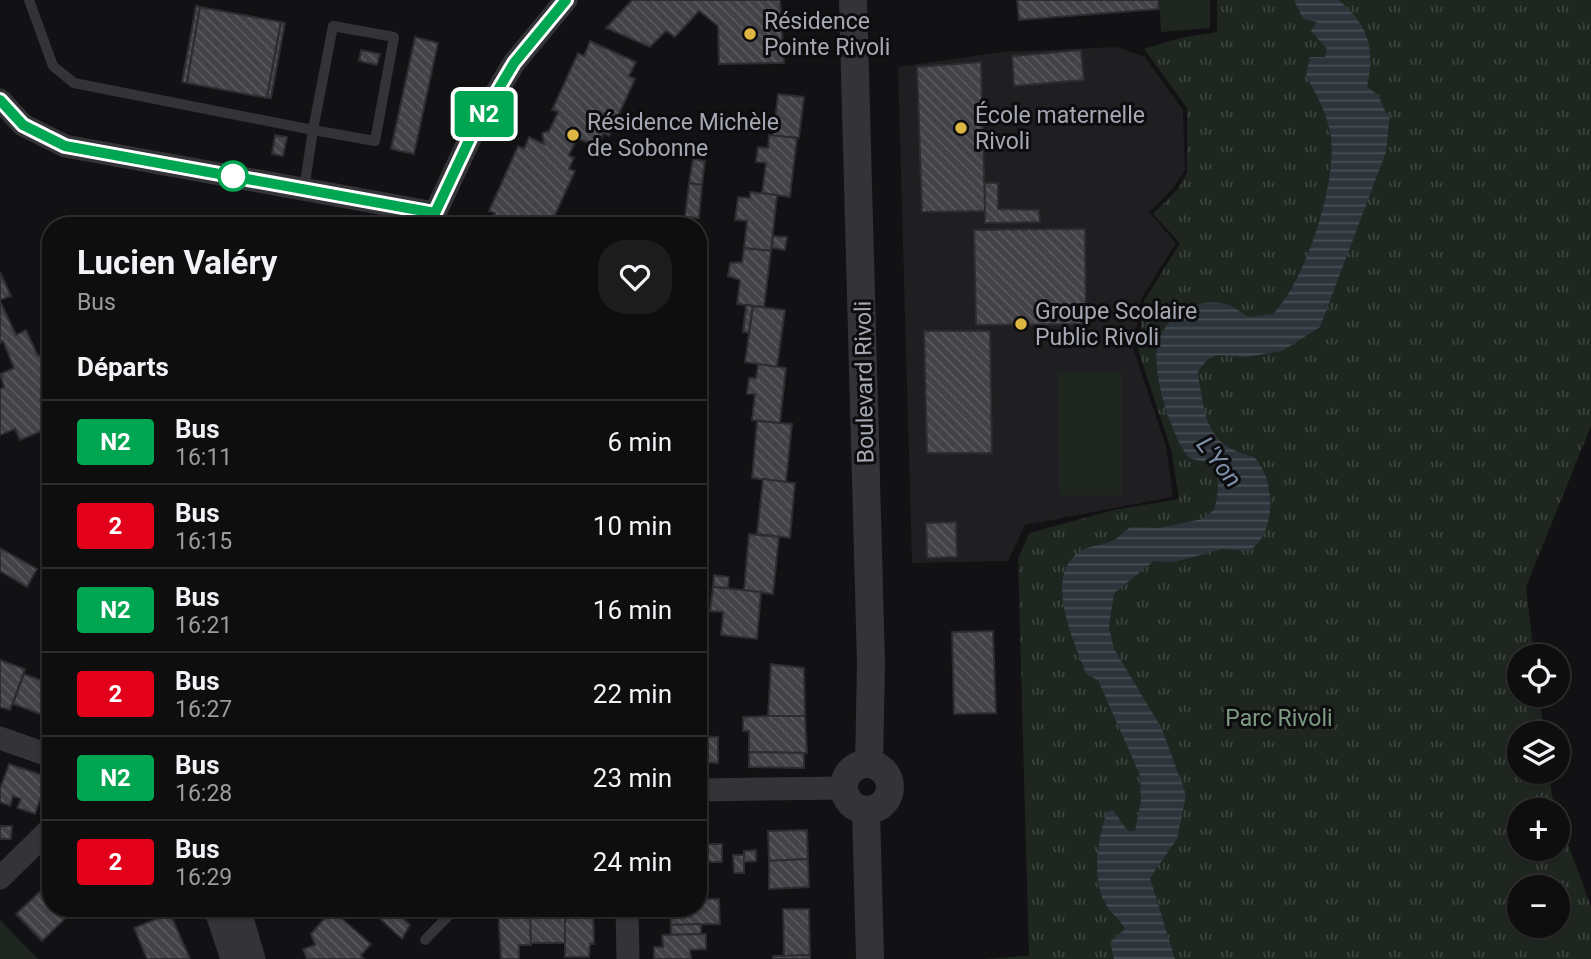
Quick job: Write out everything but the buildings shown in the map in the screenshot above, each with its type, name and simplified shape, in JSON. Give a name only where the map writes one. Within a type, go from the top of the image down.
[{"type":"street","points":[[433,217],[474,130],[514,63],[566,0]]},
{"type":"street","name":"Boulevard Rivoli","points":[[853,0],[871,663],[869,764]]},
{"type":"street","points":[[0,100],[23,125],[65,146],[304,189],[423,217]]},
{"type":"street","points":[[0,737],[42,753]]},
{"type":"street","points":[[869,764],[882,770],[890,788],[885,802],[866,810],[848,801],[844,788],[848,774],[854,768],[869,764]]},
{"type":"street","points":[[707,790],[844,788]]},
{"type":"street","points":[[866,810],[870,959]]},
{"type":"street","points":[[0,878],[42,837]]},
{"type":"street","points":[[229,917],[232,959]]},
{"type":"street","points":[[230,917],[254,959]]},
{"type":"street","points":[[627,917],[628,959]]},
{"type":"lane","points":[[29,0],[53,66],[74,83],[313,130],[375,141],[394,37],[332,26],[313,130],[304,189]]},
{"type":"lane","points":[[425,940],[447,917]]},
{"type":"shaded area","name":"Groupe Scolaire Public Rivoli","points":[[1116,47],[1145,57],[1183,110],[1185,170],[1174,187],[1149,212],[1176,243],[1141,299],[1133,348],[1166,446],[1173,497],[1025,525],[1008,561],[912,563],[898,67],[1002,52]]},
{"type":"green space","points":[[1159,0],[1210,0],[1210,28],[1161,32]]},
{"type":"green space","name":"Parc Rivoli","points":[[1217,0],[1591,0],[1591,426],[1526,587],[1533,644],[1507,644],[1507,707],[1541,707],[1542,721],[1507,721],[1507,784],[1551,784],[1552,798],[1507,798],[1507,861],[1570,861],[1570,850],[1591,906],[1591,959],[983,959],[1029,956],[1018,559],[1029,533],[1114,510],[1179,499],[1171,449],[1138,350],[1144,301],[1180,243],[1153,214],[1177,190],[1187,173],[1187,108],[1144,49],[1180,38],[1217,32]]},
{"type":"green space","points":[[1058,372],[1122,372],[1122,495],[1059,495]]},
{"type":"green space","points":[[0,920],[38,959],[0,959]]},
{"type":"water","name":"L'Yon","points":[[1294,0],[1339,0],[1357,19],[1370,49],[1367,87],[1378,95],[1386,113],[1390,113],[1386,152],[1320,327],[1282,351],[1247,357],[1217,355],[1207,360],[1198,371],[1210,427],[1222,442],[1254,457],[1266,479],[1270,506],[1265,532],[1249,551],[1222,549],[1174,562],[1154,561],[1114,593],[1109,627],[1114,649],[1162,729],[1186,795],[1177,839],[1150,878],[1175,959],[1114,959],[1110,942],[1125,929],[1107,907],[1101,893],[1097,858],[1107,812],[1113,810],[1128,831],[1135,831],[1141,801],[1140,775],[1098,680],[1086,674],[1075,645],[1064,609],[1064,574],[1070,560],[1083,550],[1114,540],[1131,527],[1159,528],[1202,519],[1214,510],[1217,473],[1211,464],[1188,457],[1175,434],[1161,390],[1156,361],[1157,349],[1166,327],[1182,312],[1192,307],[1214,303],[1228,305],[1249,317],[1273,314],[1297,278],[1317,230],[1329,179],[1331,136],[1318,98],[1306,76],[1310,57],[1325,57],[1327,49],[1311,31],[1317,22],[1303,19]]},
{"type":"bus line","name":"N2","points":[[0,100],[23,125],[65,146],[435,213],[474,130],[514,63],[566,0]]},
{"type":"place","name":"Résidence Pointe Rivoli","points":[[750,34]]},
{"type":"place","name":"École maternelle Rivoli","points":[[961,128]]},
{"type":"place","name":"Résidence Michèle de Sobonne","points":[[573,135]]},
{"type":"place","name":"Groupe Scolaire Public Rivoli","points":[[1021,324]]}]
